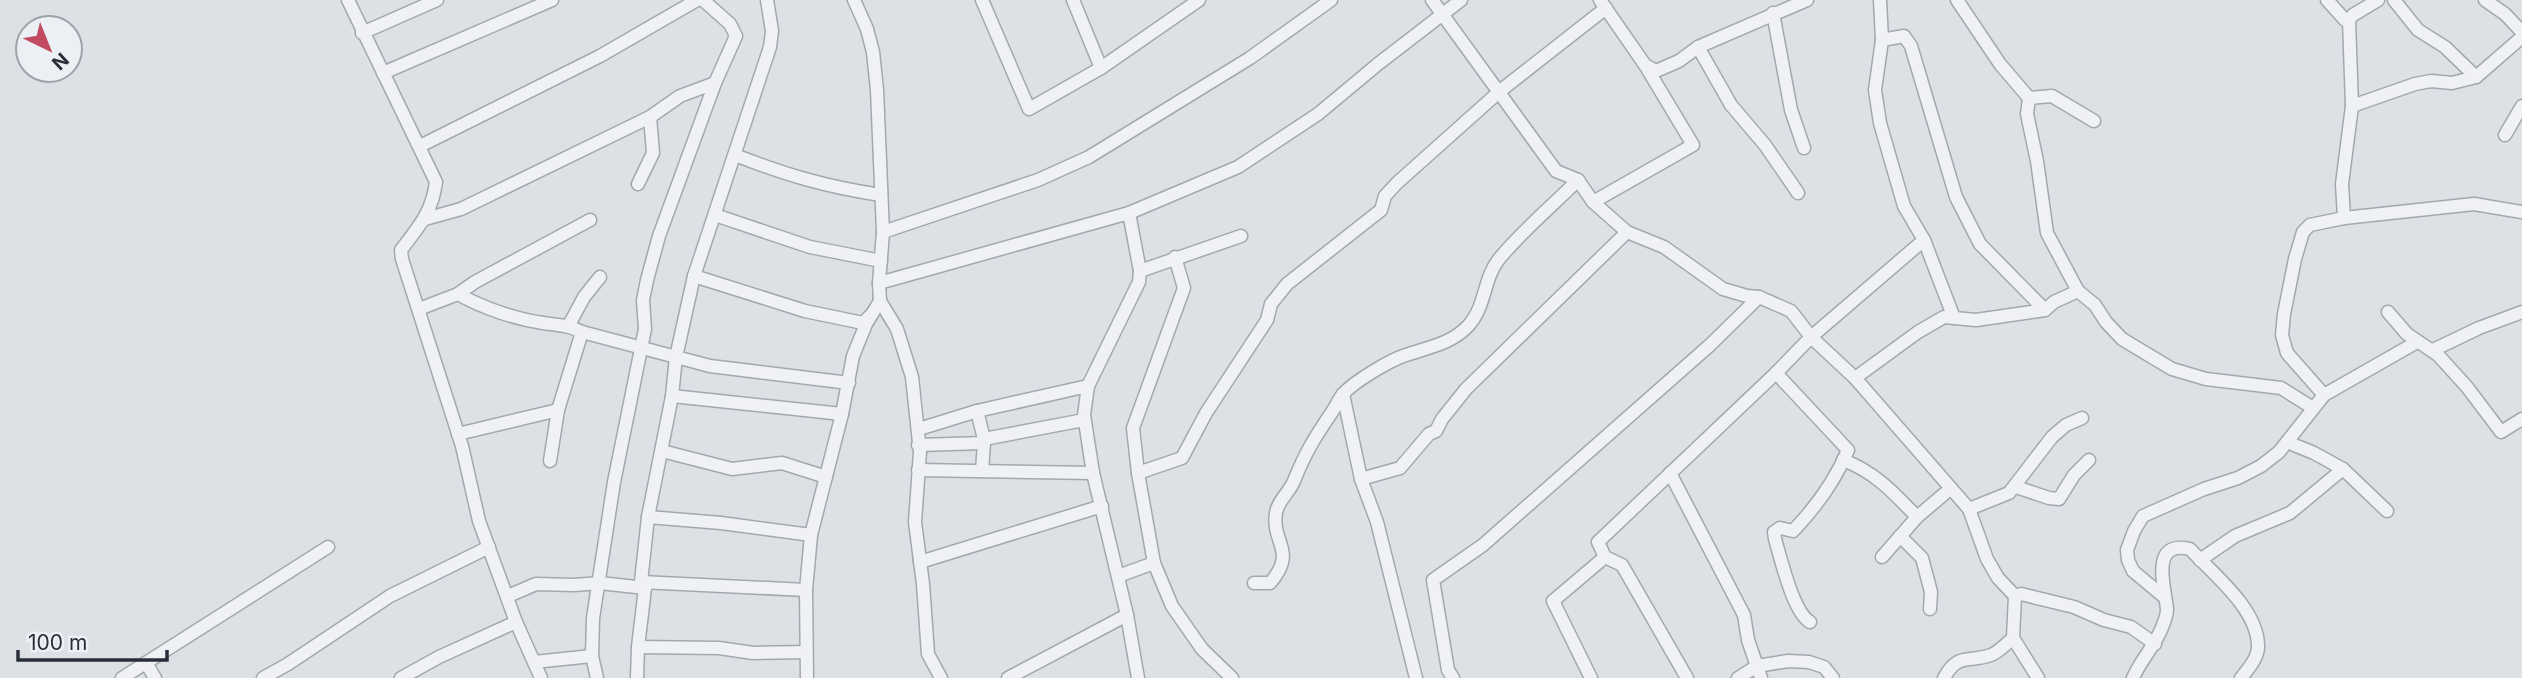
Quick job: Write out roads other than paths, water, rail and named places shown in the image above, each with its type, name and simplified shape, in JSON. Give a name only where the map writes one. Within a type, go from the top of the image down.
[{"type":"street","points":[[348,0],[436,182],[433,202],[425,219],[401,250],[458,434],[479,521],[516,622],[541,678]]},
{"type":"street","points":[[362,33],[438,0]]},
{"type":"street","points":[[383,73],[552,0]]},
{"type":"street","points":[[420,146],[600,56],[698,0]]},
{"type":"street","points":[[597,678],[592,656],[593,618],[614,482],[645,329],[643,300],[659,236],[715,83],[736,36],[730,24],[703,0]]},
{"type":"street","points":[[637,678],[648,517],[672,396],[676,357],[694,276],[770,47],[772,31],[766,0]]},
{"type":"street","points":[[855,0],[873,51],[877,90],[883,232],[880,301],[897,329],[912,377],[919,429],[915,522],[928,654],[941,678]]},
{"type":"street","points":[[982,0],[1029,109],[1101,68],[1199,0]]},
{"type":"street","points":[[1073,0],[1101,68]]},
{"type":"street","points":[[883,232],[1038,180],[1089,157],[1250,58],[1331,0]]},
{"type":"street","points":[[1432,0],[1556,170],[1578,180],[1593,202],[1627,232],[1664,247],[1724,289],[1759,297],[1791,311],[1811,337],[1855,378],[1969,509],[1987,559],[1998,578],[2014,596],[2013,638],[2038,678]]},
{"type":"street","points":[[879,283],[1129,213],[1238,167],[1318,114],[1461,0]]},
{"type":"street","points":[[1644,65],[1656,71],[1679,61],[1698,47],[1807,0]]},
{"type":"street","points":[[1880,0],[1882,40],[1875,90],[1880,123],[1905,206],[1924,240],[1954,318]]},
{"type":"street","points":[[1957,0],[2000,64],[2029,98],[2028,114],[2047,233],[2078,291],[2095,305],[2122,338],[2172,369],[2206,379],[2281,387],[2313,408]]},
{"type":"street","points":[[2327,0],[2345,20],[2349,20]]},
{"type":"street","points":[[2344,218],[2342,184],[2352,106],[2349,20],[2378,0]]},
{"type":"street","points":[[2394,0],[2418,30],[2445,47],[2476,77]]},
{"type":"street","points":[[2352,106],[2415,84],[2431,81],[2452,83],[2476,77],[2522,35],[2505,14],[2485,0]]},
{"type":"street","points":[[1138,473],[1182,458],[1206,413],[1267,320],[1271,304],[1287,284],[1381,210],[1385,196],[1397,183],[1603,4],[1693,145],[1593,202]]},
{"type":"street","points":[[1773,13],[1791,110],[1804,148]]},
{"type":"street","points":[[1882,40],[1904,37],[1911,46],[1956,197],[1980,244],[2054,307]]},
{"type":"street","points":[[1698,47],[1731,104],[1765,145],[1798,193]]},
{"type":"street","points":[[425,219],[461,209],[650,117],[681,96],[715,83]]},
{"type":"street","points":[[2029,98],[2052,96],[2094,121]]},
{"type":"street","points":[[2505,135],[2522,106]]},
{"type":"street","points":[[638,184],[653,153],[650,117]]},
{"type":"street","points":[[735,155],[795,178],[837,189],[881,195]]},
{"type":"street","points":[[1254,583],[1270,583],[1281,570],[1283,553],[1276,514],[1282,497],[1293,484],[1306,450],[1343,394],[1381,366],[1405,355],[1436,346],[1456,336],[1469,325],[1479,312],[1488,279],[1499,260],[1578,180]]},
{"type":"street","points":[[2324,395],[2287,353],[2282,335],[2295,259],[2303,232],[2310,225],[2344,218],[2474,204],[2522,212]]},
{"type":"street","points":[[1129,213],[1140,271],[1139,282],[1088,386],[1084,420],[1093,473],[1127,615],[1138,678]]},
{"type":"street","points":[[715,215],[810,247],[881,261]]},
{"type":"street","points":[[419,309],[458,294],[475,282],[590,220]]},
{"type":"street","points":[[1361,479],[1400,468],[1429,434],[1436,431],[1466,389],[1627,232]]},
{"type":"street","points":[[1140,271],[1241,236]]},
{"type":"street","points":[[1688,678],[1622,565],[1605,557],[1598,542],[1811,337],[1924,240]]},
{"type":"street","points":[[1175,257],[1184,288],[1133,428],[1138,473],[1154,563],[1172,606],[1224,675]]},
{"type":"street","points":[[694,276],[805,311],[863,323],[872,314]]},
{"type":"street","points":[[569,325],[584,297],[600,277]]},
{"type":"street","points":[[1855,378],[1918,332],[1944,317],[1976,320],[2054,307],[2078,291]]},
{"type":"street","points":[[458,294],[477,305],[542,323],[569,325],[582,332],[710,366],[849,383]]},
{"type":"street","points":[[1453,678],[1448,670],[1433,580],[1483,545],[1689,363],[1759,297]]},
{"type":"street","points":[[807,678],[806,590],[811,534],[842,414],[853,356],[880,301]]},
{"type":"street","points":[[2388,312],[2417,342],[2433,350],[2467,387],[2501,432],[2522,419]]},
{"type":"street","points":[[2433,350],[2479,328],[2522,312]]},
{"type":"street","points":[[550,461],[558,410],[582,332]]},
{"type":"street","points":[[2163,596],[2133,571],[2129,560],[2127,550],[2143,516],[2249,472],[2279,452],[2324,395],[2417,342]]},
{"type":"street","points":[[1776,373],[1848,450],[1822,498],[1793,531],[1780,528],[1774,532],[1794,595],[1804,618],[1810,622]]},
{"type":"street","points":[[919,429],[976,411],[1088,386]]},
{"type":"street","points":[[1343,394],[1361,479],[1377,523],[1416,678]]},
{"type":"street","points":[[672,396],[842,414]]},
{"type":"street","points":[[458,434],[558,410]]},
{"type":"street","points":[[976,411],[984,441],[982,471]]},
{"type":"street","points":[[1969,509],[2010,493],[2052,437],[2066,425],[2082,418]]},
{"type":"street","points":[[918,445],[984,441],[1084,420]]},
{"type":"street","points":[[2287,442],[2343,469],[2387,511]]},
{"type":"street","points":[[662,451],[732,469],[782,463],[826,477]]},
{"type":"street","points":[[1843,460],[1863,467],[1917,517]]},
{"type":"street","points":[[2016,487],[2059,499],[2074,474],[2089,460]]},
{"type":"street","points":[[2200,560],[2235,536],[2290,513],[2343,469]]},
{"type":"street","points":[[918,470],[1093,473]]},
{"type":"street","points":[[1670,473],[1744,615],[1748,640],[1759,672]]},
{"type":"street","points":[[1882,557],[1917,517],[1950,489]]},
{"type":"street","points":[[920,562],[1102,506]]},
{"type":"street","points":[[648,517],[811,534]]},
{"type":"street","points":[[1900,536],[1922,558],[1931,592],[1930,609]]},
{"type":"street","points":[[122,678],[328,547]]},
{"type":"street","points":[[263,678],[390,596],[489,547]]},
{"type":"street","points":[[2133,678],[2140,663],[2155,644],[2167,611],[2163,596],[2162,561],[2167,553],[2182,547],[2190,549],[2239,599],[2254,628],[2259,646],[2254,661],[2241,678]]},
{"type":"street","points":[[1591,678],[1553,601],[1605,557]]},
{"type":"street","points":[[1118,576],[1154,563]]},
{"type":"street","points":[[508,596],[536,584],[600,583],[806,590]]},
{"type":"street","points":[[2014,596],[2021,594],[2074,607],[2104,620],[2131,627],[2155,644]]},
{"type":"street","points":[[1008,678],[1127,615]]},
{"type":"street","points":[[401,678],[439,657],[516,622]]},
{"type":"street","points":[[1944,678],[1956,662],[1964,658],[1993,654],[2013,638]]},
{"type":"street","points":[[638,647],[719,648],[753,653],[806,652]]},
{"type":"street","points":[[534,662],[592,656]]},
{"type":"street","points":[[1738,678],[1788,660],[1824,667],[1833,678]]},
{"type":"street","points":[[146,663],[155,678]]}]
